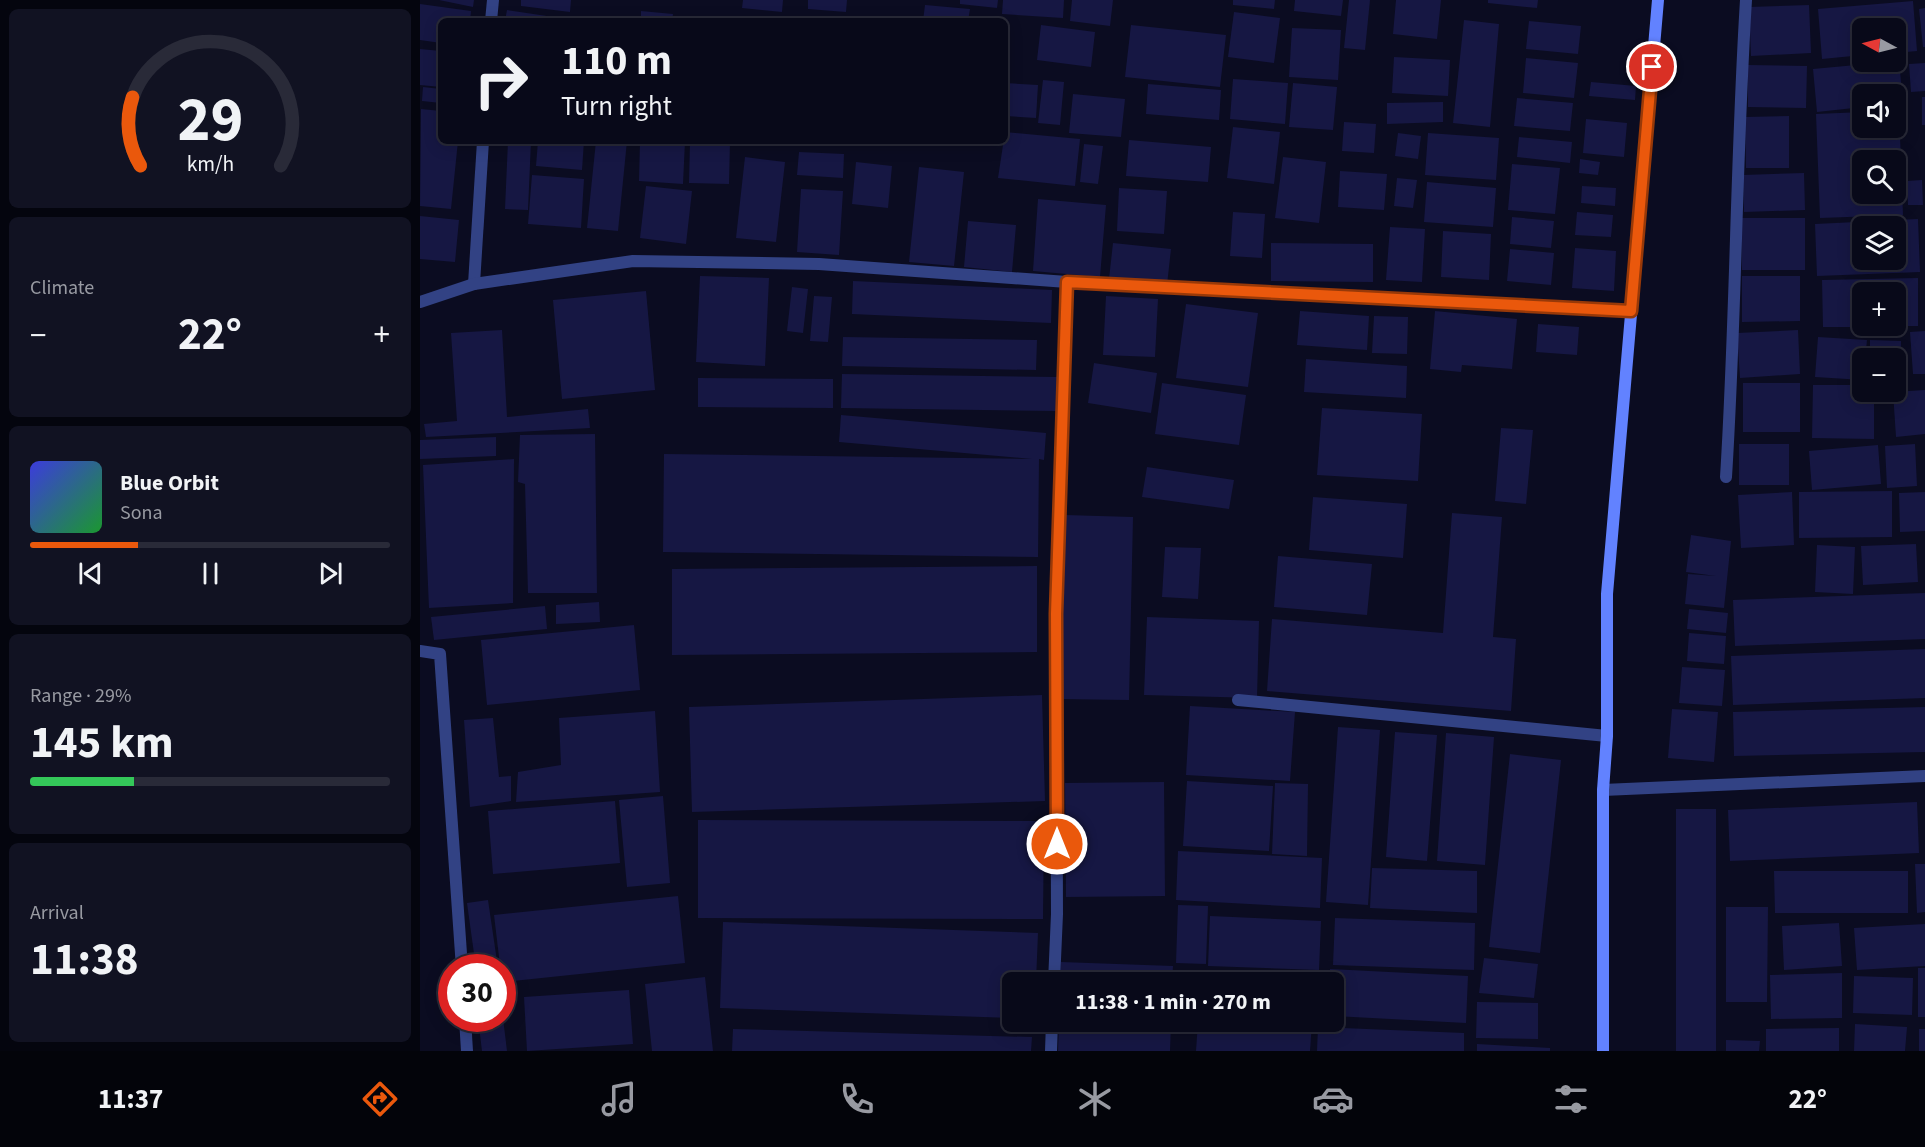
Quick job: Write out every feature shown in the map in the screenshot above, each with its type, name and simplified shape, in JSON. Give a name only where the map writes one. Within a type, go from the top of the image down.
[{"type":"main road","points":[[1603,1051],[1603,790],[1607,736],[1607,594],[1658,0]]},
{"type":"street","points":[[491,18],[493,0]]},
{"type":"street","points":[[1726,477],[1734,356],[1737,134],[1746,0]]},
{"type":"street","points":[[474,284],[483,144]]},
{"type":"street","points":[[420,302],[474,284],[633,261],[819,264],[1067,282],[1631,311]]},
{"type":"street","points":[[1054,972],[1057,914],[1056,614],[1067,282]]},
{"type":"street","points":[[420,651],[440,654],[461,954]]},
{"type":"street","points":[[1238,700],[1607,736]]},
{"type":"street","points":[[1603,790],[1925,776]]},
{"type":"street","points":[[466,1032],[467,1051]]},
{"type":"street","points":[[1051,1051],[1052,1032]]},
{"type":"building","points":[[439,0],[474,0],[473,7]]},
{"type":"building","points":[[521,0],[571,0],[570,12],[521,6]]},
{"type":"building","points":[[743,0],[783,0],[782,12],[742,8]]},
{"type":"building","points":[[808,0],[847,0],[846,12],[808,9]]},
{"type":"building","points":[[960,0],[998,0],[997,8],[960,4]]},
{"type":"building","points":[[1003,0],[1064,0],[1063,18],[1002,14]]},
{"type":"building","points":[[1072,0],[1113,0],[1110,26],[1070,21]]},
{"type":"building","points":[[1233,0],[1275,0],[1274,9],[1233,5]]},
{"type":"building","points":[[1295,0],[1343,0],[1341,16],[1294,11]]},
{"type":"building","points":[[1349,0],[1370,0],[1365,50],[1344,48]]},
{"type":"building","points":[[1396,0],[1441,0],[1437,39],[1393,34]]},
{"type":"building","points":[[1488,0],[1538,0],[1537,8],[1488,3]]},
{"type":"building","points":[[1913,1],[1917,51],[1906,52],[1906,18],[1852,18],[1852,56],[1822,59],[1818,9]]},
{"type":"building","points":[[420,4],[471,11],[470,18],[438,18],[438,43],[420,40]]},
{"type":"building","points":[[925,5],[970,9],[968,18],[923,18]]},
{"type":"building","points":[[1809,5],[1811,53],[1751,56],[1749,7]]},
{"type":"building","points":[[1925,8],[1925,47],[1923,47],[1919,9]]},
{"type":"building","points":[[507,10],[560,18],[506,18]]},
{"type":"building","points":[[641,11],[673,14],[672,18],[641,18]]},
{"type":"building","points":[[1234,12],[1280,18],[1274,63],[1228,57]]},
{"type":"building","points":[[583,16],[627,16],[627,18],[583,18]]},
{"type":"building","points":[[1464,20],[1499,24],[1490,127],[1453,123]]},
{"type":"building","points":[[1529,21],[1581,26],[1578,54],[1526,49]]},
{"type":"building","points":[[1041,25],[1095,32],[1091,67],[1037,60]]},
{"type":"building","points":[[1131,25],[1226,35],[1220,87],[1125,77]]},
{"type":"building","points":[[1292,28],[1341,30],[1338,80],[1289,77]]},
{"type":"building","points":[[420,49],[438,51],[438,87],[420,85]]},
{"type":"building","points":[[1394,57],[1450,60],[1448,96],[1392,93]]},
{"type":"building","points":[[1526,58],[1578,63],[1574,98],[1523,93]]},
{"type":"building","points":[[1925,63],[1925,91],[1911,92],[1909,64]]},
{"type":"building","points":[[1748,65],[1807,66],[1806,108],[1748,107]]},
{"type":"building","points":[[1852,65],[1852,72],[1900,72],[1901,84],[1852,84],[1852,108],[1817,112],[1813,69]]},
{"type":"building","points":[[1233,79],[1288,83],[1285,124],[1230,119]]},
{"type":"building","points":[[1043,80],[1064,82],[1060,125],[1038,123]]},
{"type":"building","points":[[1591,82],[1636,86],[1635,100],[1589,96]]},
{"type":"building","points":[[1008,83],[1038,85],[1036,118],[1008,116]]},
{"type":"building","points":[[1293,83],[1337,87],[1333,130],[1289,127]]},
{"type":"building","points":[[1148,84],[1221,90],[1219,120],[1146,114]]},
{"type":"building","points":[[423,87],[438,89],[438,103],[422,101]]},
{"type":"building","points":[[1073,94],[1125,99],[1121,137],[1069,133]]},
{"type":"building","points":[[1922,97],[1925,97],[1925,125],[1922,125]]},
{"type":"building","points":[[1517,98],[1573,103],[1570,131],[1514,126]]},
{"type":"building","points":[[1443,102],[1443,122],[1387,124],[1387,103]]},
{"type":"building","points":[[421,109],[438,111],[438,144],[458,144],[451,209],[420,206]]},
{"type":"building","points":[[1852,112],[1852,138],[1900,138],[1901,150],[1852,150],[1852,204],[1903,204],[1903,215],[1820,218],[1816,114]]},
{"type":"building","points":[[1789,116],[1789,168],[1746,168],[1745,117]]},
{"type":"building","points":[[1586,119],[1627,123],[1624,157],[1583,153]]},
{"type":"building","points":[[1344,122],[1376,124],[1374,153],[1342,151]]},
{"type":"building","points":[[1233,127],[1280,132],[1274,184],[1227,178]]},
{"type":"building","points":[[1008,132],[1080,139],[1075,186],[998,178],[1003,144],[1008,144]]},
{"type":"building","points":[[1398,133],[1421,136],[1418,159],[1395,156]]},
{"type":"building","points":[[1428,133],[1499,138],[1496,180],[1425,175]]},
{"type":"building","points":[[1519,137],[1572,142],[1570,163],[1517,157]]},
{"type":"building","points":[[1129,140],[1211,147],[1208,182],[1126,176]]},
{"type":"building","points":[[508,144],[531,144],[528,210],[505,209]]},
{"type":"building","points":[[538,144],[584,144],[582,170],[536,166]]},
{"type":"building","points":[[596,144],[627,144],[618,231],[587,228]]},
{"type":"building","points":[[640,144],[685,144],[683,184],[639,181]]},
{"type":"building","points":[[690,144],[730,144],[729,184],[689,183]]},
{"type":"building","points":[[1084,144],[1103,146],[1098,184],[1080,182]]},
{"type":"building","points":[[799,152],[844,154],[843,178],[797,175]]},
{"type":"building","points":[[745,157],[785,162],[776,242],[736,238]]},
{"type":"building","points":[[1283,157],[1326,162],[1319,223],[1275,218]]},
{"type":"building","points":[[1580,159],[1600,162],[1598,175],[1579,173]]},
{"type":"building","points":[[856,162],[892,166],[888,208],[852,204]]},
{"type":"building","points":[[1512,164],[1560,168],[1555,214],[1508,210]]},
{"type":"building","points":[[919,167],[964,172],[954,266],[909,262]]},
{"type":"building","points":[[1340,171],[1387,174],[1384,210],[1338,207]]},
{"type":"building","points":[[1804,173],[1805,210],[1744,212],[1743,175]]},
{"type":"building","points":[[532,175],[584,179],[581,228],[528,224]]},
{"type":"building","points":[[1397,178],[1417,180],[1413,208],[1394,206]]},
{"type":"building","points":[[1922,180],[1923,205],[1908,205],[1907,181]]},
{"type":"building","points":[[1427,182],[1496,188],[1493,227],[1424,222]]},
{"type":"building","points":[[646,186],[692,191],[686,244],[640,238]]},
{"type":"building","points":[[1582,186],[1616,188],[1615,206],[1581,203]]},
{"type":"building","points":[[1119,188],[1167,191],[1164,234],[1117,231]]},
{"type":"building","points":[[801,189],[843,191],[839,255],[797,252]]},
{"type":"building","points":[[1038,199],[1106,205],[1100,277],[1033,271]]},
{"type":"building","points":[[1233,212],[1265,214],[1262,258],[1230,256]]},
{"type":"building","points":[[1577,212],[1613,215],[1611,237],[1575,235]]},
{"type":"building","points":[[420,216],[459,220],[455,262],[420,259]]},
{"type":"building","points":[[1512,217],[1554,221],[1551,248],[1510,244]]},
{"type":"building","points":[[1742,218],[1805,218],[1805,270],[1742,270]]},
{"type":"building","points":[[1918,219],[1920,272],[1817,276],[1815,224],[1852,222],[1852,270],[1906,270],[1906,220]]},
{"type":"building","points":[[968,221],[1016,225],[1012,272],[964,267]]},
{"type":"building","points":[[1390,227],[1425,229],[1422,282],[1386,280]]},
{"type":"building","points":[[1443,231],[1491,234],[1489,280],[1441,277]]},
{"type":"building","points":[[1113,243],[1171,249],[1167,285],[1109,279]]},
{"type":"building","points":[[1271,243],[1373,244],[1373,282],[1271,281]]},
{"type":"building","points":[[1575,248],[1616,251],[1614,291],[1572,288]]},
{"type":"building","points":[[1510,249],[1554,253],[1551,285],[1507,281]]},
{"type":"building","points":[[700,276],[769,278],[765,366],[696,362]]},
{"type":"building","points":[[1742,276],[1800,276],[1800,321],[1742,322]]},
{"type":"building","points":[[1918,278],[1918,326],[1906,326],[1906,282],[1852,282],[1852,327],[1823,327],[1822,280]]},
{"type":"building","points":[[853,281],[1052,290],[1051,323],[852,314]]},
{"type":"building","points":[[792,287],[808,289],[803,333],[787,331]]},
{"type":"building","points":[[646,291],[655,390],[562,399],[553,300]]},
{"type":"building","points":[[814,296],[832,297],[828,342],[810,341]]},
{"type":"building","points":[[1106,296],[1158,299],[1155,357],[1103,355]]},
{"type":"building","points":[[1186,304],[1258,313],[1248,387],[1176,378]]},
{"type":"building","points":[[1300,311],[1369,316],[1367,350],[1297,345]]},
{"type":"building","points":[[1435,311],[1517,319],[1512,369],[1462,365],[1461,372],[1430,369]]},
{"type":"building","points":[[1374,316],[1408,317],[1407,354],[1372,353]]},
{"type":"building","points":[[1538,324],[1579,327],[1577,355],[1536,352]]},
{"type":"building","points":[[502,330],[507,417],[588,409],[590,428],[426,437],[424,424],[457,421],[451,333]]},
{"type":"building","points":[[1798,330],[1800,374],[1740,378],[1737,333]]},
{"type":"building","points":[[1925,331],[1925,374],[1913,374],[1910,332]]},
{"type":"building","points":[[843,337],[1037,340],[1036,370],[842,366]]},
{"type":"building","points":[[1818,337],[1867,340],[1866,348],[1852,348],[1852,379],[1815,377]]},
{"type":"building","points":[[1870,340],[1901,341],[1901,348],[1870,348]]},
{"type":"building","points":[[1306,359],[1407,366],[1406,398],[1304,392]]},
{"type":"building","points":[[1094,363],[1157,373],[1151,413],[1088,403]]},
{"type":"building","points":[[842,374],[1057,377],[1056,411],[841,408]]},
{"type":"building","points":[[698,378],[833,379],[833,408],[698,407]]},
{"type":"building","points":[[1162,383],[1246,395],[1239,445],[1155,434]]},
{"type":"building","points":[[1743,383],[1800,383],[1800,432],[1743,432]]},
{"type":"building","points":[[1813,385],[1852,385],[1852,402],[1874,402],[1874,439],[1812,438]]},
{"type":"building","points":[[1925,390],[1925,434],[1896,437],[1894,402],[1906,402],[1906,391]]},
{"type":"building","points":[[1322,408],[1422,414],[1418,481],[1317,475]]},
{"type":"building","points":[[841,415],[1046,433],[1044,460],[1039,459],[1038,557],[663,552],[664,454],[1032,459],[839,442]]},
{"type":"building","points":[[1501,428],[1533,430],[1526,504],[1495,501]]},
{"type":"building","points":[[595,434],[597,593],[528,593],[525,484],[518,482],[520,435]]},
{"type":"building","points":[[496,437],[496,456],[420,459],[420,440]]},
{"type":"building","points":[[1739,444],[1789,444],[1789,485],[1739,485]]},
{"type":"building","points":[[1915,444],[1917,486],[1887,488],[1885,446]]},
{"type":"building","points":[[1878,445],[1881,484],[1812,490],[1809,451]]},
{"type":"building","points":[[514,459],[513,603],[429,608],[423,465]]},
{"type":"building","points":[[1147,467],[1234,480],[1229,509],[1142,497]]},
{"type":"building","points":[[1892,491],[1892,537],[1799,538],[1799,492]]},
{"type":"building","points":[[1792,492],[1794,545],[1741,548],[1738,495]]},
{"type":"building","points":[[1925,492],[1925,531],[1900,532],[1899,493]]},
{"type":"building","points":[[1313,497],[1407,504],[1403,558],[1309,550]]},
{"type":"building","points":[[1452,513],[1502,517],[1493,637],[1516,639],[1511,711],[1267,691],[1272,619],[1443,633]]},
{"type":"building","points":[[1065,515],[1133,517],[1129,700],[1061,699]]},
{"type":"building","points":[[1691,535],[1731,541],[1724,608],[1685,604],[1688,574],[1716,576],[1686,572]]},
{"type":"building","points":[[1916,544],[1918,582],[1863,585],[1861,546]]},
{"type":"building","points":[[1817,545],[1855,547],[1853,594],[1815,592]]},
{"type":"building","points":[[1165,547],[1201,548],[1198,599],[1162,597]]},
{"type":"building","points":[[1278,556],[1372,564],[1367,615],[1274,607]]},
{"type":"building","points":[[1037,566],[1037,652],[672,655],[672,569]]},
{"type":"building","points":[[1925,593],[1925,639],[1735,646],[1733,600]]},
{"type":"building","points":[[599,602],[600,622],[556,624],[556,605]]},
{"type":"building","points":[[545,606],[547,629],[434,640],[431,617]]},
{"type":"building","points":[[1689,609],[1728,613],[1726,633],[1687,629]]},
{"type":"building","points":[[1147,617],[1259,621],[1257,698],[1144,695]]},
{"type":"building","points":[[634,625],[640,690],[487,705],[481,640]]},
{"type":"building","points":[[1689,633],[1726,636],[1724,664],[1687,661]]},
{"type":"building","points":[[1925,649],[1925,698],[1733,705],[1731,656]]},
{"type":"building","points":[[1682,667],[1725,670],[1722,706],[1679,703]]},
{"type":"building","points":[[1042,695],[1045,801],[692,812],[689,707]]},
{"type":"building","points":[[1190,706],[1295,712],[1290,781],[1186,775]]},
{"type":"building","points":[[1925,707],[1925,752],[1734,756],[1733,712]]},
{"type":"building","points":[[1672,709],[1718,712],[1714,762],[1668,758]]},
{"type":"building","points":[[655,711],[660,792],[516,802],[518,772],[561,765],[559,718]]},
{"type":"building","points":[[493,718],[499,777],[511,776],[511,801],[470,807],[464,720]]},
{"type":"building","points":[[1338,727],[1380,730],[1368,905],[1326,902]]},
{"type":"building","points":[[1395,732],[1437,735],[1427,861],[1386,857]]},
{"type":"building","points":[[1446,733],[1494,737],[1485,865],[1437,861]]},
{"type":"building","points":[[1510,754],[1561,760],[1540,953],[1489,947]]},
{"type":"building","points":[[1187,781],[1273,786],[1269,851],[1183,846]]},
{"type":"building","points":[[1164,782],[1165,896],[1066,897],[1065,783]]},
{"type":"building","points":[[1275,783],[1308,784],[1307,856],[1272,854]]},
{"type":"building","points":[[663,796],[670,883],[627,887],[619,800]]},
{"type":"building","points":[[615,801],[620,863],[493,874],[488,811]]},
{"type":"building","points":[[1917,802],[1919,853],[1730,861],[1728,810]]},
{"type":"building","points":[[1676,809],[1716,809],[1716,1051],[1676,1051]]},
{"type":"building","points":[[698,820],[1044,821],[1043,919],[698,918]]},
{"type":"building","points":[[1178,851],[1322,858],[1320,908],[1176,900]]},
{"type":"building","points":[[1915,864],[1925,864],[1925,912],[1917,913]]},
{"type":"building","points":[[1372,868],[1477,871],[1477,913],[1370,908]]},
{"type":"building","points":[[1774,871],[1908,871],[1908,913],[1775,913]]},
{"type":"building","points":[[678,896],[685,963],[516,981],[516,954],[499,954],[494,915]]},
{"type":"building","points":[[488,900],[496,954],[474,954],[467,903]]},
{"type":"building","points":[[1178,905],[1208,906],[1206,964],[1176,963]]},
{"type":"building","points":[[1726,907],[1768,907],[1767,1002],[1726,1002]]},
{"type":"building","points":[[1210,916],[1321,921],[1319,970],[1208,966]]},
{"type":"building","points":[[1335,918],[1475,923],[1474,970],[1333,965]]},
{"type":"building","points":[[723,922],[1038,933],[1036,972],[1002,972],[1002,1018],[720,1008]]},
{"type":"building","points":[[1839,923],[1842,966],[1784,970],[1782,926]]},
{"type":"building","points":[[1925,924],[1925,966],[1857,970],[1854,928]]},
{"type":"building","points":[[1484,958],[1538,964],[1534,998],[1479,993]]},
{"type":"building","points":[[1061,962],[1173,966],[1173,972],[1060,972]]},
{"type":"building","points":[[1918,968],[1925,968],[1925,1017],[1918,1017]]},
{"type":"building","points":[[1330,969],[1468,976],[1466,1023],[1344,1017],[1344,972],[1330,972]]},
{"type":"building","points":[[1205,970],[1262,972],[1205,972]]},
{"type":"building","points":[[1842,973],[1842,1018],[1771,1019],[1770,975]]},
{"type":"building","points":[[1854,976],[1913,978],[1912,1015],[1853,1013]]},
{"type":"building","points":[[705,977],[713,1051],[652,1051],[645,984]]},
{"type":"building","points":[[629,990],[633,1044],[527,1051],[524,997]]},
{"type":"building","points":[[1477,1002],[1538,1003],[1538,1039],[1476,1038]]},
{"type":"building","points":[[1855,1024],[1907,1027],[1905,1051],[1854,1051]]},
{"type":"building","points":[[1344,1028],[1464,1033],[1464,1051],[1317,1051],[1318,1032],[1344,1032]]},
{"type":"building","points":[[1839,1028],[1839,1051],[1766,1051],[1766,1029]]},
{"type":"building","points":[[733,1029],[1032,1037],[1031,1051],[732,1051]]},
{"type":"building","points":[[1919,1029],[1925,1029],[1925,1051],[1919,1051]]},
{"type":"building","points":[[480,1032],[505,1032],[507,1051],[482,1051]]},
{"type":"building","points":[[1059,1032],[1171,1032],[1170,1051],[1058,1051]]},
{"type":"building","points":[[1197,1032],[1311,1032],[1310,1051],[1196,1051]]},
{"type":"building","points":[[1726,1040],[1760,1041],[1759,1051],[1726,1051]]},
{"type":"building","points":[[1477,1044],[1550,1048],[1550,1051],[1477,1051]]},
{"type":"route","points":[[1057,844],[1056,614],[1067,282],[1631,311],[1652,67]]}]
